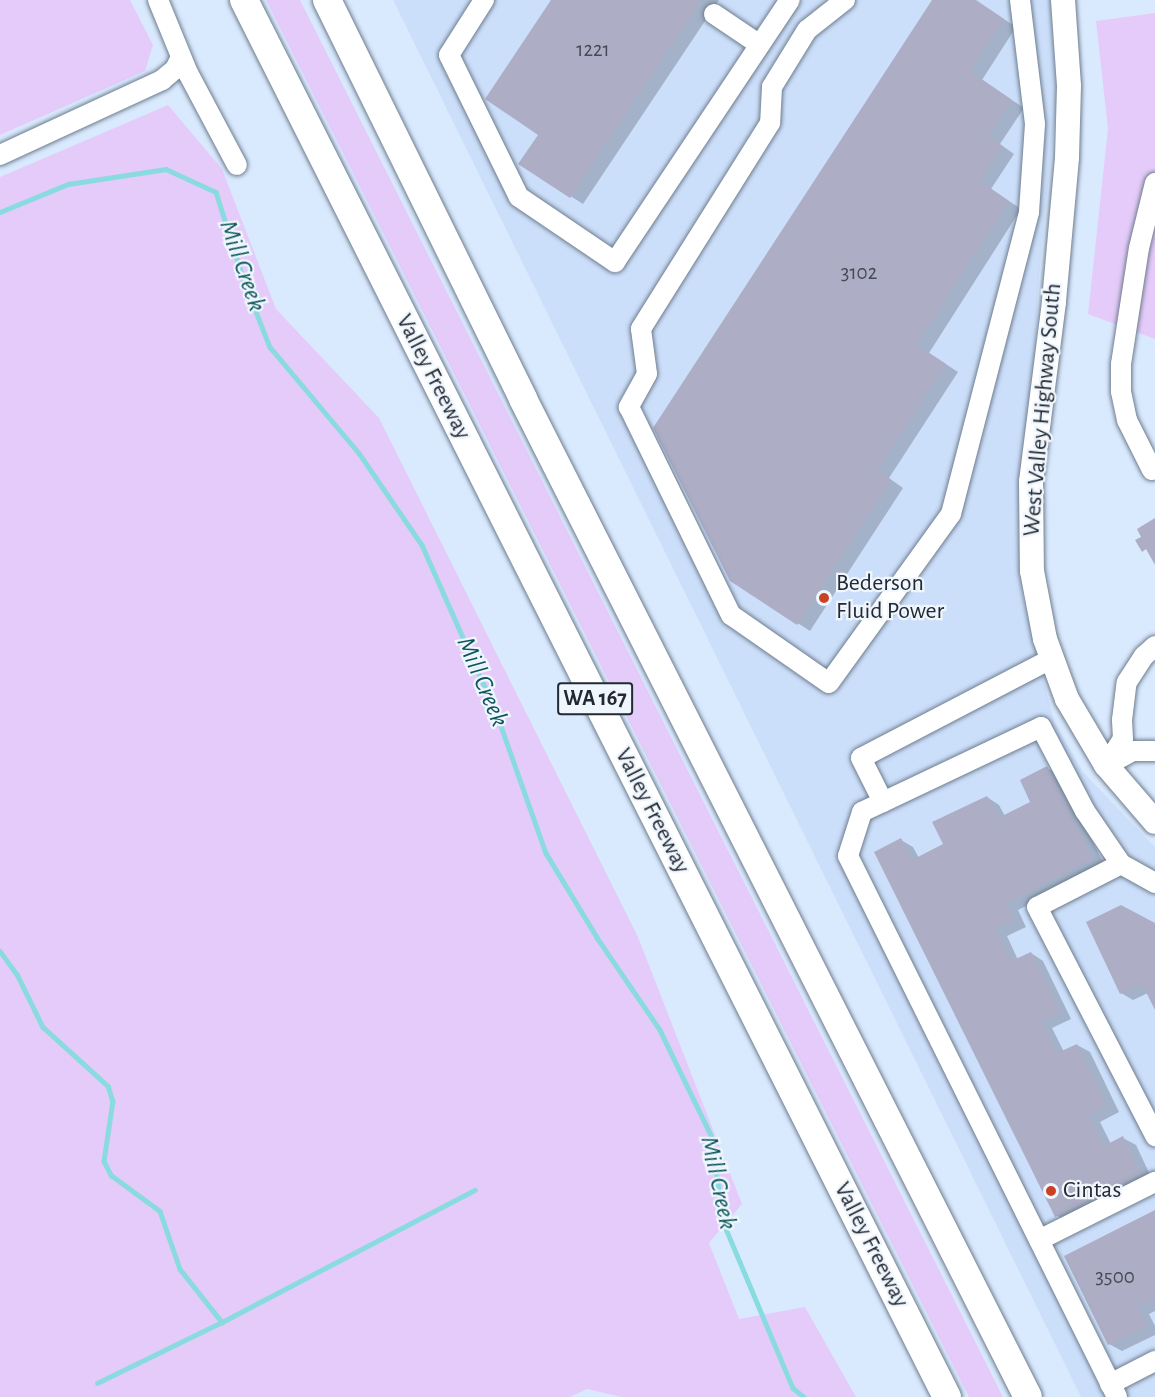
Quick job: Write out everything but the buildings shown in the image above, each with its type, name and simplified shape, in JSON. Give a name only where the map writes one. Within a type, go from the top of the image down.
[{"type":"highway","name":"Valley Freeway","points":[[244,0],[947,1397]]},
{"type":"highway","name":"WA 167","points":[[327,0],[523,399],[1028,1397]]},
{"type":"main road","name":"West Valley Highway South","points":[[1063,0],[1070,86],[1067,158],[1054,302],[1031,482],[1030,530],[1035,593],[1052,659],[1072,708],[1106,765],[1155,822]]},
{"type":"street","points":[[158,0],[181,57],[237,165]]},
{"type":"street","points":[[484,0],[449,55],[519,197],[615,262],[790,0]]},
{"type":"street","points":[[845,0],[807,30],[772,87],[770,123],[641,329],[646,374],[629,407],[731,615],[829,683],[951,514],[1029,212],[1035,124],[1020,0]]},
{"type":"street","points":[[714,14],[760,45]]},
{"type":"street","points":[[0,155],[162,80],[174,69],[181,57]]},
{"type":"street","points":[[1152,470],[1127,420],[1121,391],[1121,373],[1139,248],[1155,183]]},
{"type":"street","points":[[1106,765],[1123,740],[1122,720],[1127,682],[1144,656],[1155,646]]},
{"type":"street","points":[[883,802],[861,758],[1052,659]]},
{"type":"street","points":[[1155,884],[1121,864],[1085,811],[1041,728],[862,812],[848,856],[1114,1390],[1155,1361]]},
{"type":"street","points":[[1106,765],[1132,751],[1155,751]]},
{"type":"street","points":[[1121,864],[1037,906],[1155,1136]]},
{"type":"street","points":[[1039,1240],[1155,1182]]},
{"type":"shaded area","points":[[0,0],[130,0],[153,45],[145,71],[0,135]]},
{"type":"shaded area","points":[[266,0],[300,0],[1003,1397],[969,1397]]},
{"type":"shaded area","points":[[393,0],[1050,0],[1057,96],[1039,276],[1022,595],[1054,721],[1083,772],[1155,847],[1155,1397],[1081,1397]]},
{"type":"shaded area","points":[[1155,13],[1155,339],[1088,314],[1108,129],[1096,21]]},
{"type":"shaded area","points":[[168,105],[222,169],[276,309],[379,418],[638,937],[742,1204],[709,1243],[739,1319],[805,1307],[856,1397],[621,1397],[587,1389],[570,1397],[0,1397],[0,177]]},
{"type":"waterway","name":"Mill Creek","points":[[0,212],[68,184],[166,169],[216,192],[245,284],[270,347],[359,453],[422,545],[496,712],[546,853],[598,939],[660,1030],[711,1135],[724,1224],[793,1388],[804,1397]]},
{"type":"waterway","points":[[0,951],[17,974],[43,1027],[108,1086],[113,1101],[104,1161],[111,1175],[160,1211],[180,1269],[222,1322]]},
{"type":"waterway","points":[[97,1383],[222,1322],[475,1190]]},
{"type":"place","name":"Bederson Fluid Power","points":[[824,598]]},
{"type":"place","name":"Cintas","points":[[1051,1191]]}]
